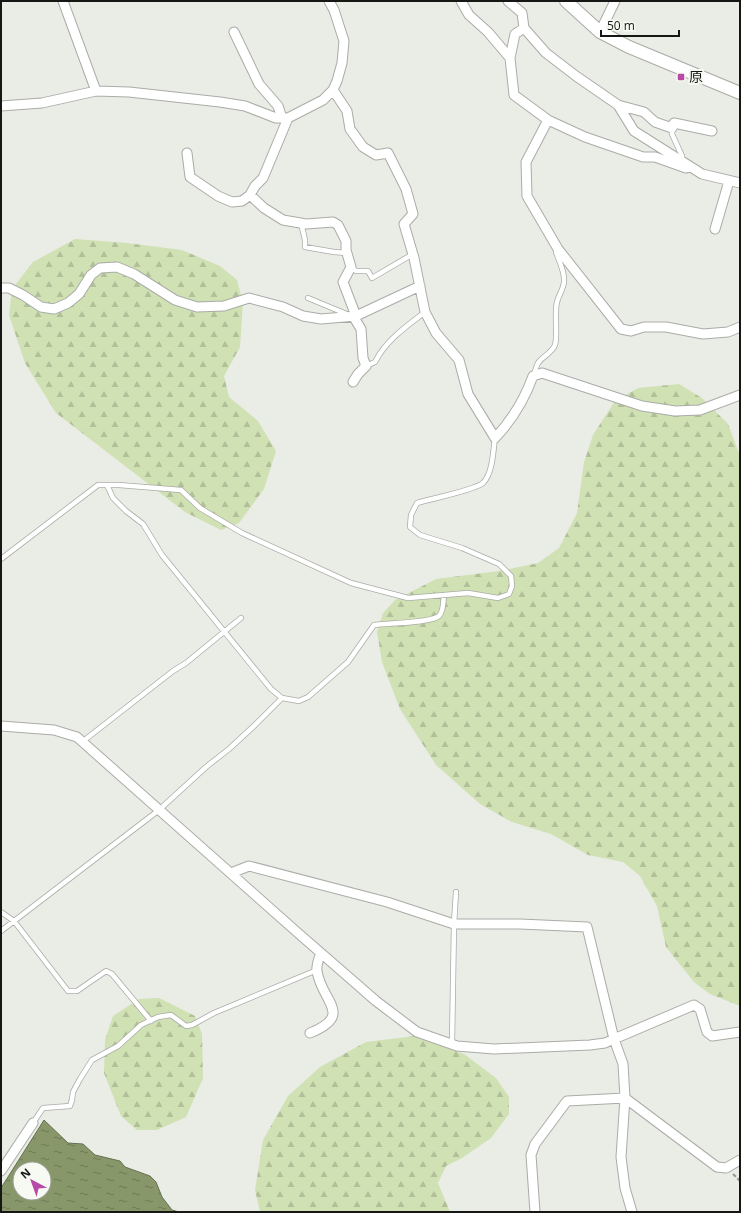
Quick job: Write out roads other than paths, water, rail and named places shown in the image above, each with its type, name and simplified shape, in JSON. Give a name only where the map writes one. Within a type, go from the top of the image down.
[{"type":"main road","points":[[566,1],[600,32],[629,47],[740,93]]},
{"type":"street","points":[[63,1],[96,91]]},
{"type":"street","points":[[1,106],[42,103],[96,91],[129,92],[245,106],[276,118],[285,118],[323,100],[333,90],[337,81],[342,63],[344,41],[330,1]]},
{"type":"street","points":[[461,1],[469,16],[488,32],[510,58]]},
{"type":"street","points":[[508,1],[522,13],[524,28],[546,53],[618,105],[644,112],[655,122],[672,128],[674,123],[712,131]]},
{"type":"street","points":[[600,32],[615,1]]},
{"type":"street","points":[[524,28],[515,34],[510,58],[514,95],[548,120],[585,137],[643,157],[655,157],[702,174],[740,183]]},
{"type":"street","points":[[234,32],[259,84],[278,106],[285,118]]},
{"type":"street","points":[[333,90],[347,111],[350,129],[363,147],[376,154],[388,153],[406,189],[413,214],[404,224],[413,254],[425,312],[436,333],[459,360],[468,394],[495,438],[508,425],[526,396],[533,376],[542,373],[642,406],[675,411],[700,410],[740,394]]},
{"type":"street","points":[[618,105],[634,131],[702,174]]},
{"type":"street","points":[[187,153],[190,177],[218,196],[232,202],[242,201],[250,196],[254,186],[263,178],[285,118]]},
{"type":"street","points":[[548,120],[526,162],[527,196],[558,249],[621,330],[631,331],[644,327],[666,327],[703,334],[728,332],[740,327]]},
{"type":"street","points":[[715,229],[729,180]]},
{"type":"street","points":[[250,196],[264,208],[283,220],[301,223],[333,222],[338,225],[346,241],[346,253],[351,267],[343,282],[354,316],[361,329],[363,358],[366,366],[353,382]]},
{"type":"street","points":[[1,288],[9,288],[41,307],[54,309],[68,303],[79,294],[91,275],[100,268],[117,267],[134,274],[175,300],[197,307],[224,306],[249,298],[283,307],[303,316],[321,319],[354,316],[420,286]]},
{"type":"street","points":[[1,726],[54,730],[77,737],[376,1001],[417,1032],[457,1046],[494,1049],[590,1045],[606,1043],[694,1005],[700,1009],[707,1032],[712,1036],[740,1032]]},
{"type":"street","points":[[231,873],[249,866],[387,902],[454,924],[520,924],[587,927],[614,1039],[623,1064],[625,1098],[621,1156],[625,1188],[632,1212]]},
{"type":"street","points":[[310,1033],[322,1028],[330,1022],[334,1014],[317,970],[321,953]]},
{"type":"street","points":[[535,1212],[531,1155],[535,1144],[567,1101],[625,1098],[717,1167],[726,1168],[740,1160]]},
{"type":"street","points":[[1,1171],[33,1123]]},
{"type":"lane","points":[[672,128],[672,134],[682,156],[682,161]]},
{"type":"lane","points":[[301,223],[305,247],[346,253]]},
{"type":"lane","points":[[533,376],[539,362],[551,352],[555,344],[557,301],[565,279],[556,252],[558,249]]},
{"type":"lane","points":[[351,267],[356,271],[368,271],[372,278],[413,254]]},
{"type":"lane","points":[[308,298],[354,316]]},
{"type":"lane","points":[[366,366],[375,362],[380,351],[399,332],[425,312]]},
{"type":"lane","points":[[1,559],[98,485],[181,490],[200,508],[242,533],[351,583],[408,598],[468,593],[498,598],[509,594],[512,586],[511,576],[499,564],[462,548],[420,535],[410,527],[411,515],[417,503],[466,490],[482,483],[491,468],[495,438]]},
{"type":"lane","points":[[107,485],[113,498],[126,511],[143,524],[162,555],[271,689],[282,698],[298,701],[308,697],[348,662],[374,625],[431,620],[439,615],[443,606],[444,595]]},
{"type":"lane","points":[[82,742],[173,671],[186,663],[223,631],[241,618]]},
{"type":"lane","points":[[1,931],[159,810],[206,767],[229,749],[282,698]]},
{"type":"lane","points":[[452,1044],[456,892]]},
{"type":"lane","points":[[1,912],[14,921],[68,991],[77,991],[106,971],[112,974],[150,1021]]},
{"type":"lane","points":[[33,1123],[43,1108],[64,1108],[70,1106],[73,1092],[92,1060],[118,1046],[141,1025],[158,1017],[171,1015],[186,1026],[192,1025],[214,1013],[317,970]]},
{"type":"water","points":[[44,1120],[68,1143],[83,1144],[95,1155],[120,1161],[125,1167],[150,1176],[156,1182],[162,1197],[172,1210],[179,1212],[1,1212],[1,1188],[12,1171],[12,1201],[52,1201],[52,1161],[18,1161]]},
{"type":"place","name":"原","points":[[681,77]]}]
